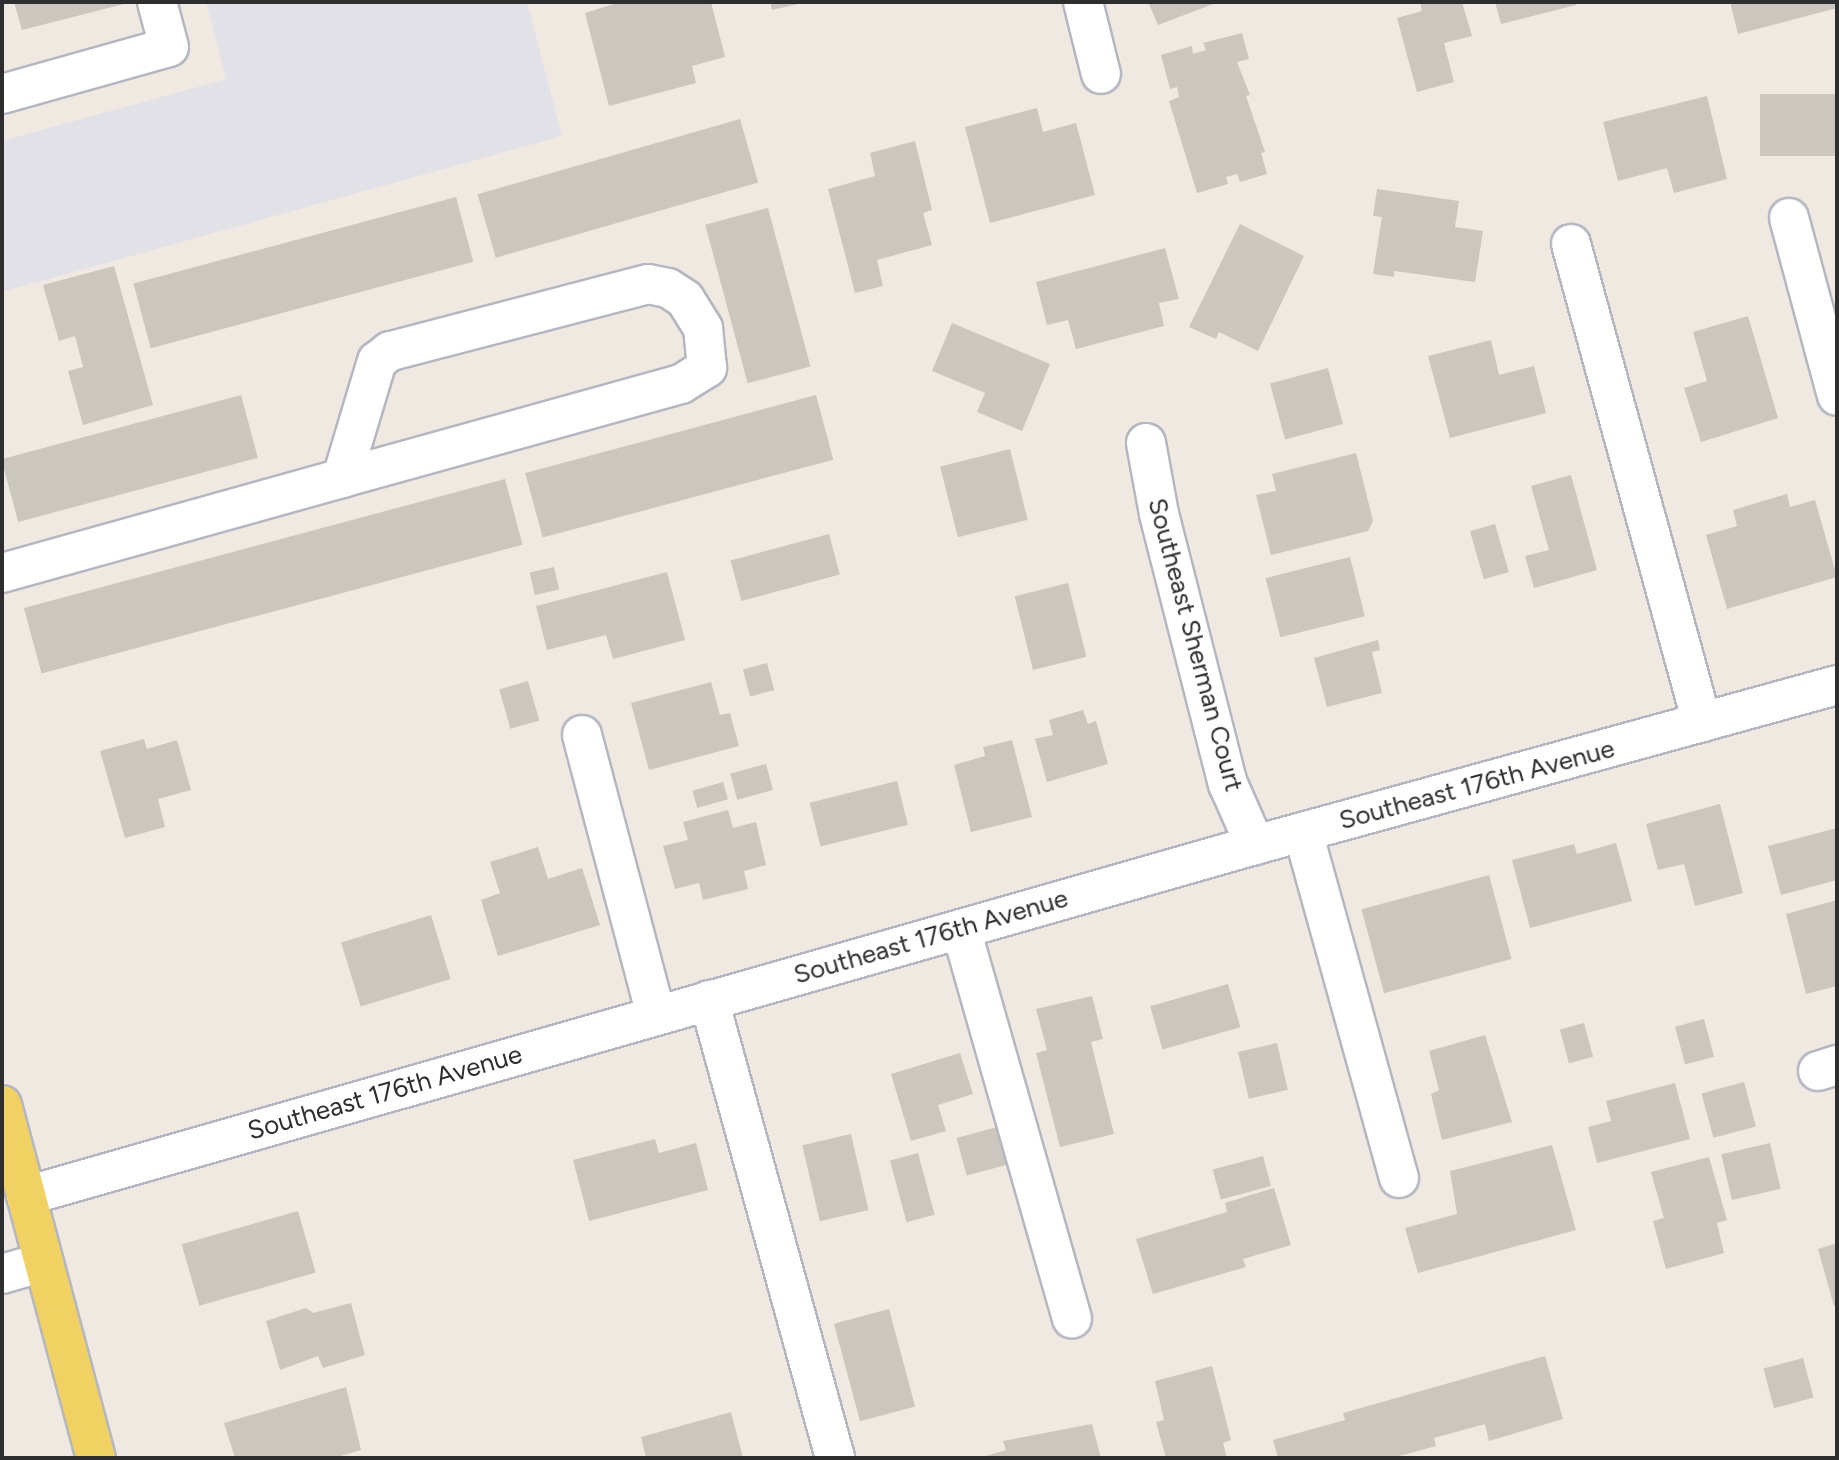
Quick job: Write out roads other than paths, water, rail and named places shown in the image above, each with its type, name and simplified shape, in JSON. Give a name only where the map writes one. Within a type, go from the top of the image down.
[{"type":"main road","points":[[2,1105],[96,1458]]},
{"type":"street","points":[[2,94],[169,47],[157,2]]},
{"type":"street","points":[[1083,2],[1101,74]]},
{"type":"street","points":[[1789,218],[1837,396]]},
{"type":"street","points":[[1571,244],[1702,722]]},
{"type":"street","points":[[2,573],[342,478],[696,378],[707,368],[703,328],[685,299],[668,288],[648,284],[390,351],[377,361],[342,478]]},
{"type":"street","name":"Southeast Sherman Court","points":[[1146,443],[1158,514],[1228,784],[1255,845]]},
{"type":"street","name":"Southeast 176th Avenue","points":[[26,1196],[1255,845],[1837,685]]},
{"type":"street","points":[[582,735],[656,1015]]},
{"type":"street","points":[[1303,832],[1399,1178]]},
{"type":"street","points":[[961,929],[1072,1319]]},
{"type":"street","points":[[709,1000],[835,1458]]},
{"type":"street","points":[[2,1274],[43,1262]]}]
